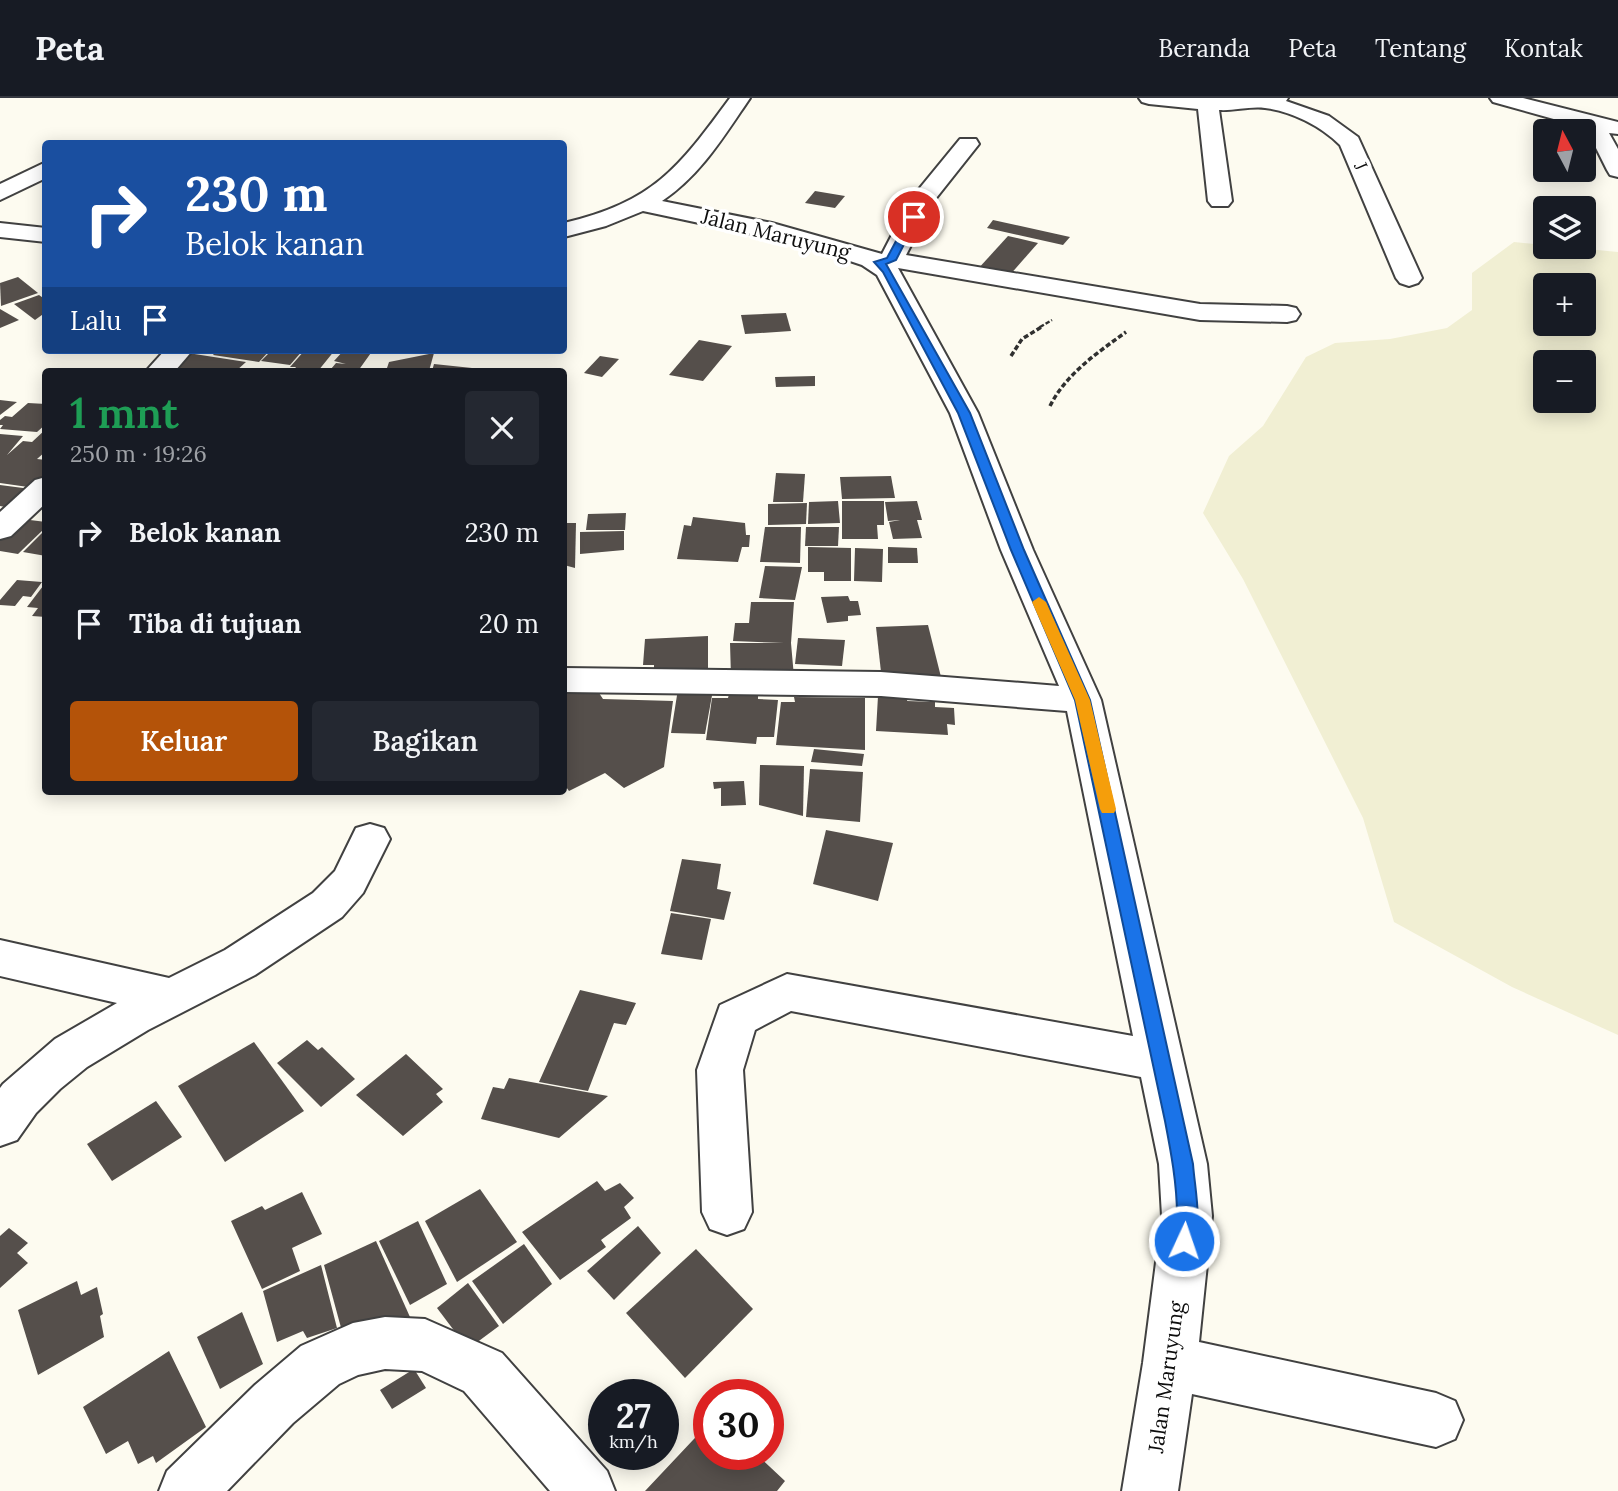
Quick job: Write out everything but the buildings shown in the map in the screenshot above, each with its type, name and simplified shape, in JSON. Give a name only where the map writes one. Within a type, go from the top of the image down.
[{"type":"street","points":[[567,229],[612,217],[643,204],[688,169],[740,98]]},
{"type":"street","name":"J","points":[[1149,98],[1195,101],[1271,100],[1321,120],[1342,133],[1350,142],[1409,278]]},
{"type":"street","points":[[1500,98],[1576,119]]},
{"type":"street","points":[[1195,101],[1220,201]]},
{"type":"street","points":[[1596,124],[1618,128]]},
{"type":"street","points":[[1596,128],[1618,170]]},
{"type":"street","points":[[968,144],[922,200],[885,261],[1200,312],[1287,314]]},
{"type":"street","points":[[0,193],[42,171]]},
{"type":"street","name":"Jalan Maruyung","points":[[643,204],[730,220],[885,261],[887,271],[964,413],[1017,550],[1083,700],[1183,1164],[1187,1216],[1170,1363],[1150,1491]]},
{"type":"street","points":[[0,230],[42,235]]},
{"type":"street","points":[[163,368],[176,354]]},
{"type":"street","points":[[0,529],[42,490]]},
{"type":"street","points":[[567,680],[881,684],[1083,700]]},
{"type":"street","points":[[0,1125],[9,1111],[44,1073],[93,1040],[171,997],[228,970],[318,912],[348,883],[370,839]]},
{"type":"street","points":[[0,958],[171,997]]},
{"type":"street","points":[[727,1212],[720,1070],[736,1018],[787,992],[1161,1062]]},
{"type":"street","points":[[187,1491],[274,1404],[320,1365],[353,1349],[386,1342],[425,1345],[483,1372],[587,1491]]},
{"type":"street","points":[[1170,1363],[1436,1420]]},
{"type":"path","points":[[1012,356],[1022,339],[1083,301],[1090,293]]},
{"type":"path","points":[[1049,407],[1060,386],[1099,351],[1137,325],[1143,303]]},
{"type":"shaded area","points":[[1514,242],[1533,244],[1533,259],[1596,259],[1596,250],[1618,252],[1618,1035],[1512,987],[1394,922],[1363,818],[1243,579],[1203,513],[1229,456],[1263,426],[1306,357],[1335,343],[1390,339],[1447,328],[1472,310],[1472,273]]},
{"type":"slow traffic","points":[[1039,602],[1083,700],[1108,809]]},
{"type":"route","points":[[914,217],[891,260],[879,262],[887,271],[964,413],[1017,550],[1083,700],[1175,1121],[1183,1164],[1187,1216],[1184,1241]]}]
